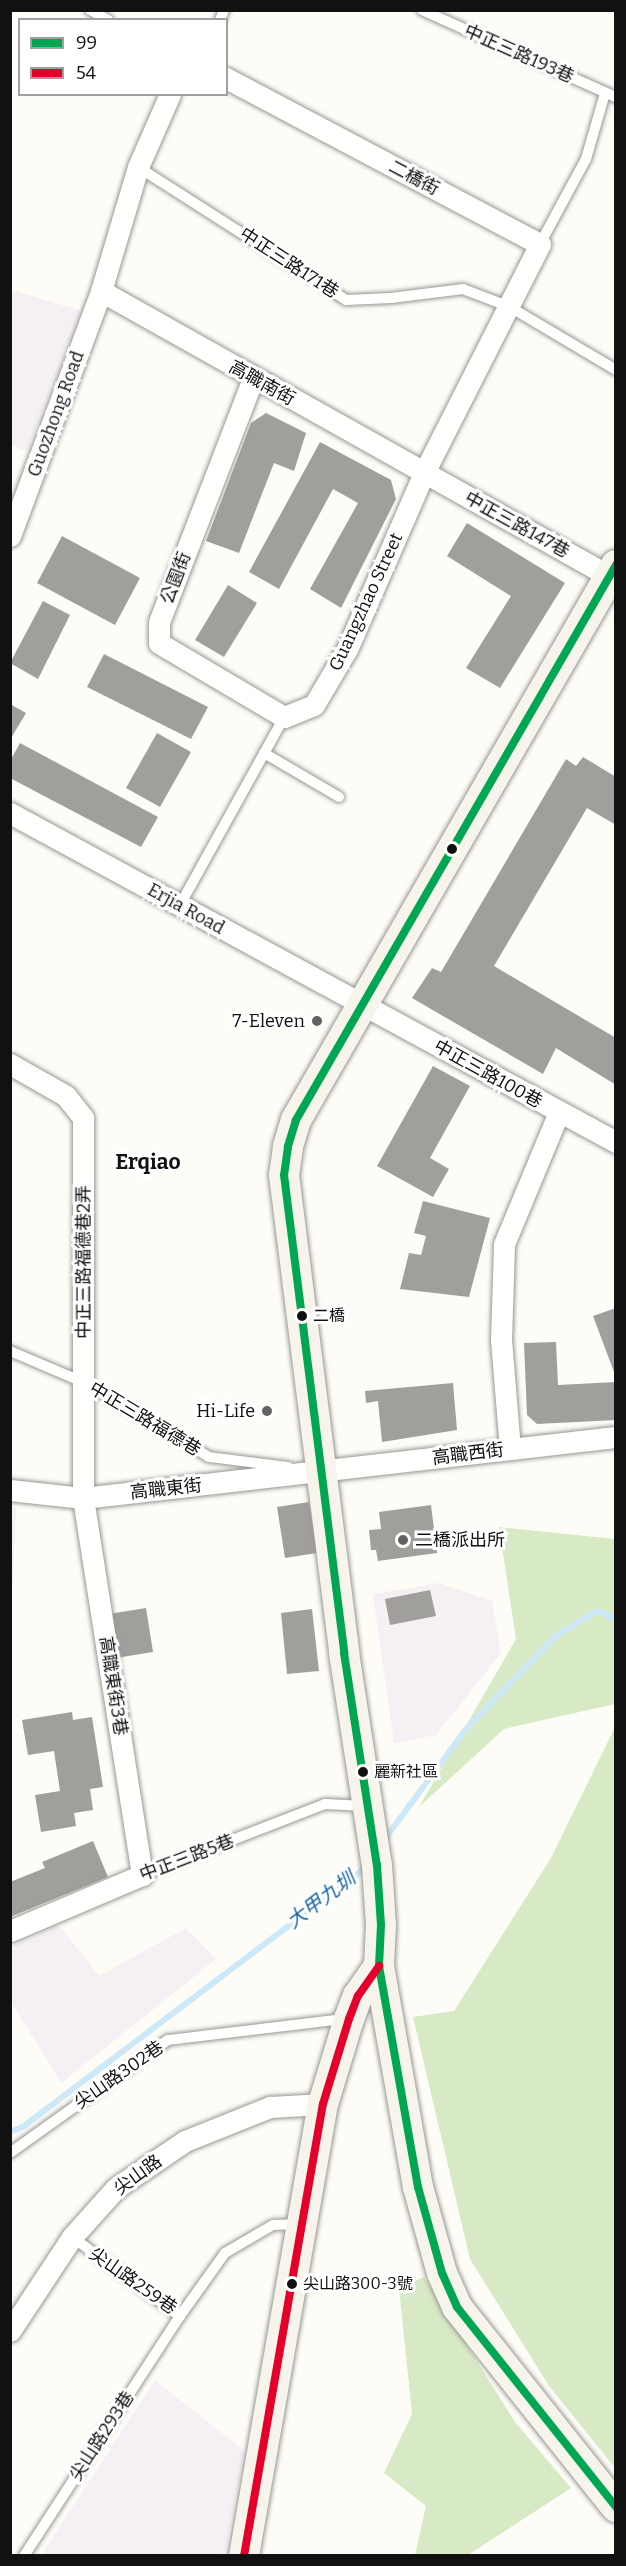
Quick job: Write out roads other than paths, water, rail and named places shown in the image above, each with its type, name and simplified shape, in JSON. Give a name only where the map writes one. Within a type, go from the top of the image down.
[{"type":"street","name":"二橋街","points":[[228,79],[540,244]]},
{"type":"street","name":"Guozhong Road","points":[[10,536],[101,291],[138,167],[169,96]]},
{"type":"street","points":[[510,307],[540,244]]},
{"type":"street","name":"高職南街","points":[[101,291],[253,379],[424,473]]},
{"type":"street","name":"Guangzhao Street","points":[[284,717],[314,705],[347,649],[424,473],[510,307]]},
{"type":"street","name":"公園街","points":[[253,379],[159,622],[159,643],[284,717]]},
{"type":"street","name":"中正三路147巷","points":[[424,473],[612,571]]},
{"type":"street","points":[[612,571],[296,1120],[288,1147],[284,1175],[344,1653],[375,1851],[381,1925],[379,1966],[418,2187],[442,2273],[457,2307],[615,2507]]},
{"type":"street","name":"Erjia Road","points":[[10,813],[362,1004]]},
{"type":"street","name":"中正三路100巷","points":[[362,1004],[615,1142]]},
{"type":"street","name":"中正三路福德巷2弄","points":[[10,1064],[66,1096],[83,1118],[85,1383],[83,1498]]},
{"type":"street","points":[[510,1449],[501,1340],[504,1244],[559,1112]]},
{"type":"street","name":"高職西街","points":[[321,1472],[615,1437]]},
{"type":"street","name":"高職東街","points":[[10,1490],[83,1498],[321,1472]]},
{"type":"street","name":"高職東街3巷","points":[[83,1498],[142,1875]]},
{"type":"street","name":"中正三路5巷","points":[[10,1931],[142,1875]]},
{"type":"street","points":[[244,2556],[323,2104],[358,1996],[379,1966]]},
{"type":"street","name":"尖山路","points":[[10,2331],[72,2237],[116,2188],[185,2141],[270,2107],[323,2104]]},
{"type":"lane","name":"中正三路193巷","points":[[422,10],[610,95]]},
{"type":"lane","points":[[540,244],[586,159],[610,95]]},
{"type":"lane","name":"中正三路171巷","points":[[138,167],[346,300],[391,298],[463,289],[510,307],[615,370]]},
{"type":"lane","points":[[180,905],[284,717]]},
{"type":"lane","points":[[264,753],[339,797]]},
{"type":"lane","name":"中正三路福德巷","points":[[10,1352],[85,1383],[209,1457],[321,1472]]},
{"type":"lane","name":"中正三路5巷","points":[[142,1875],[325,1804],[369,1806]]},
{"type":"lane","name":"尖山路302巷","points":[[10,2153],[168,2040],[349,2019]]},
{"type":"lane","name":"尖山路259巷","points":[[72,2237],[180,2316],[225,2253],[273,2225],[302,2224]]},
{"type":"lane","name":"尖山路293巷","points":[[24,2556],[180,2316]]},
{"type":"waterway","name":"大甲九圳","points":[[384,1840],[466,1729],[557,1635],[597,1611],[616,1619]]},
{"type":"waterway","name":"大甲九圳","points":[[10,2132],[24,2126],[360,1872],[365,1865]]},
{"type":"place","name":"7-Eleven","points":[[317,1021]]},
{"type":"place","name":"二橋","points":[[302,1316]]},
{"type":"place","name":"Hi-Life","points":[[267,1411]]},
{"type":"place","name":"二橋派出所","points":[[403,1540]]},
{"type":"place","name":"麗新社區","points":[[363,1772]]},
{"type":"place","name":"尖山路300-3號","points":[[292,2284]]},
{"type":"district","name":"Erqiao","points":[[148,1162]]}]
